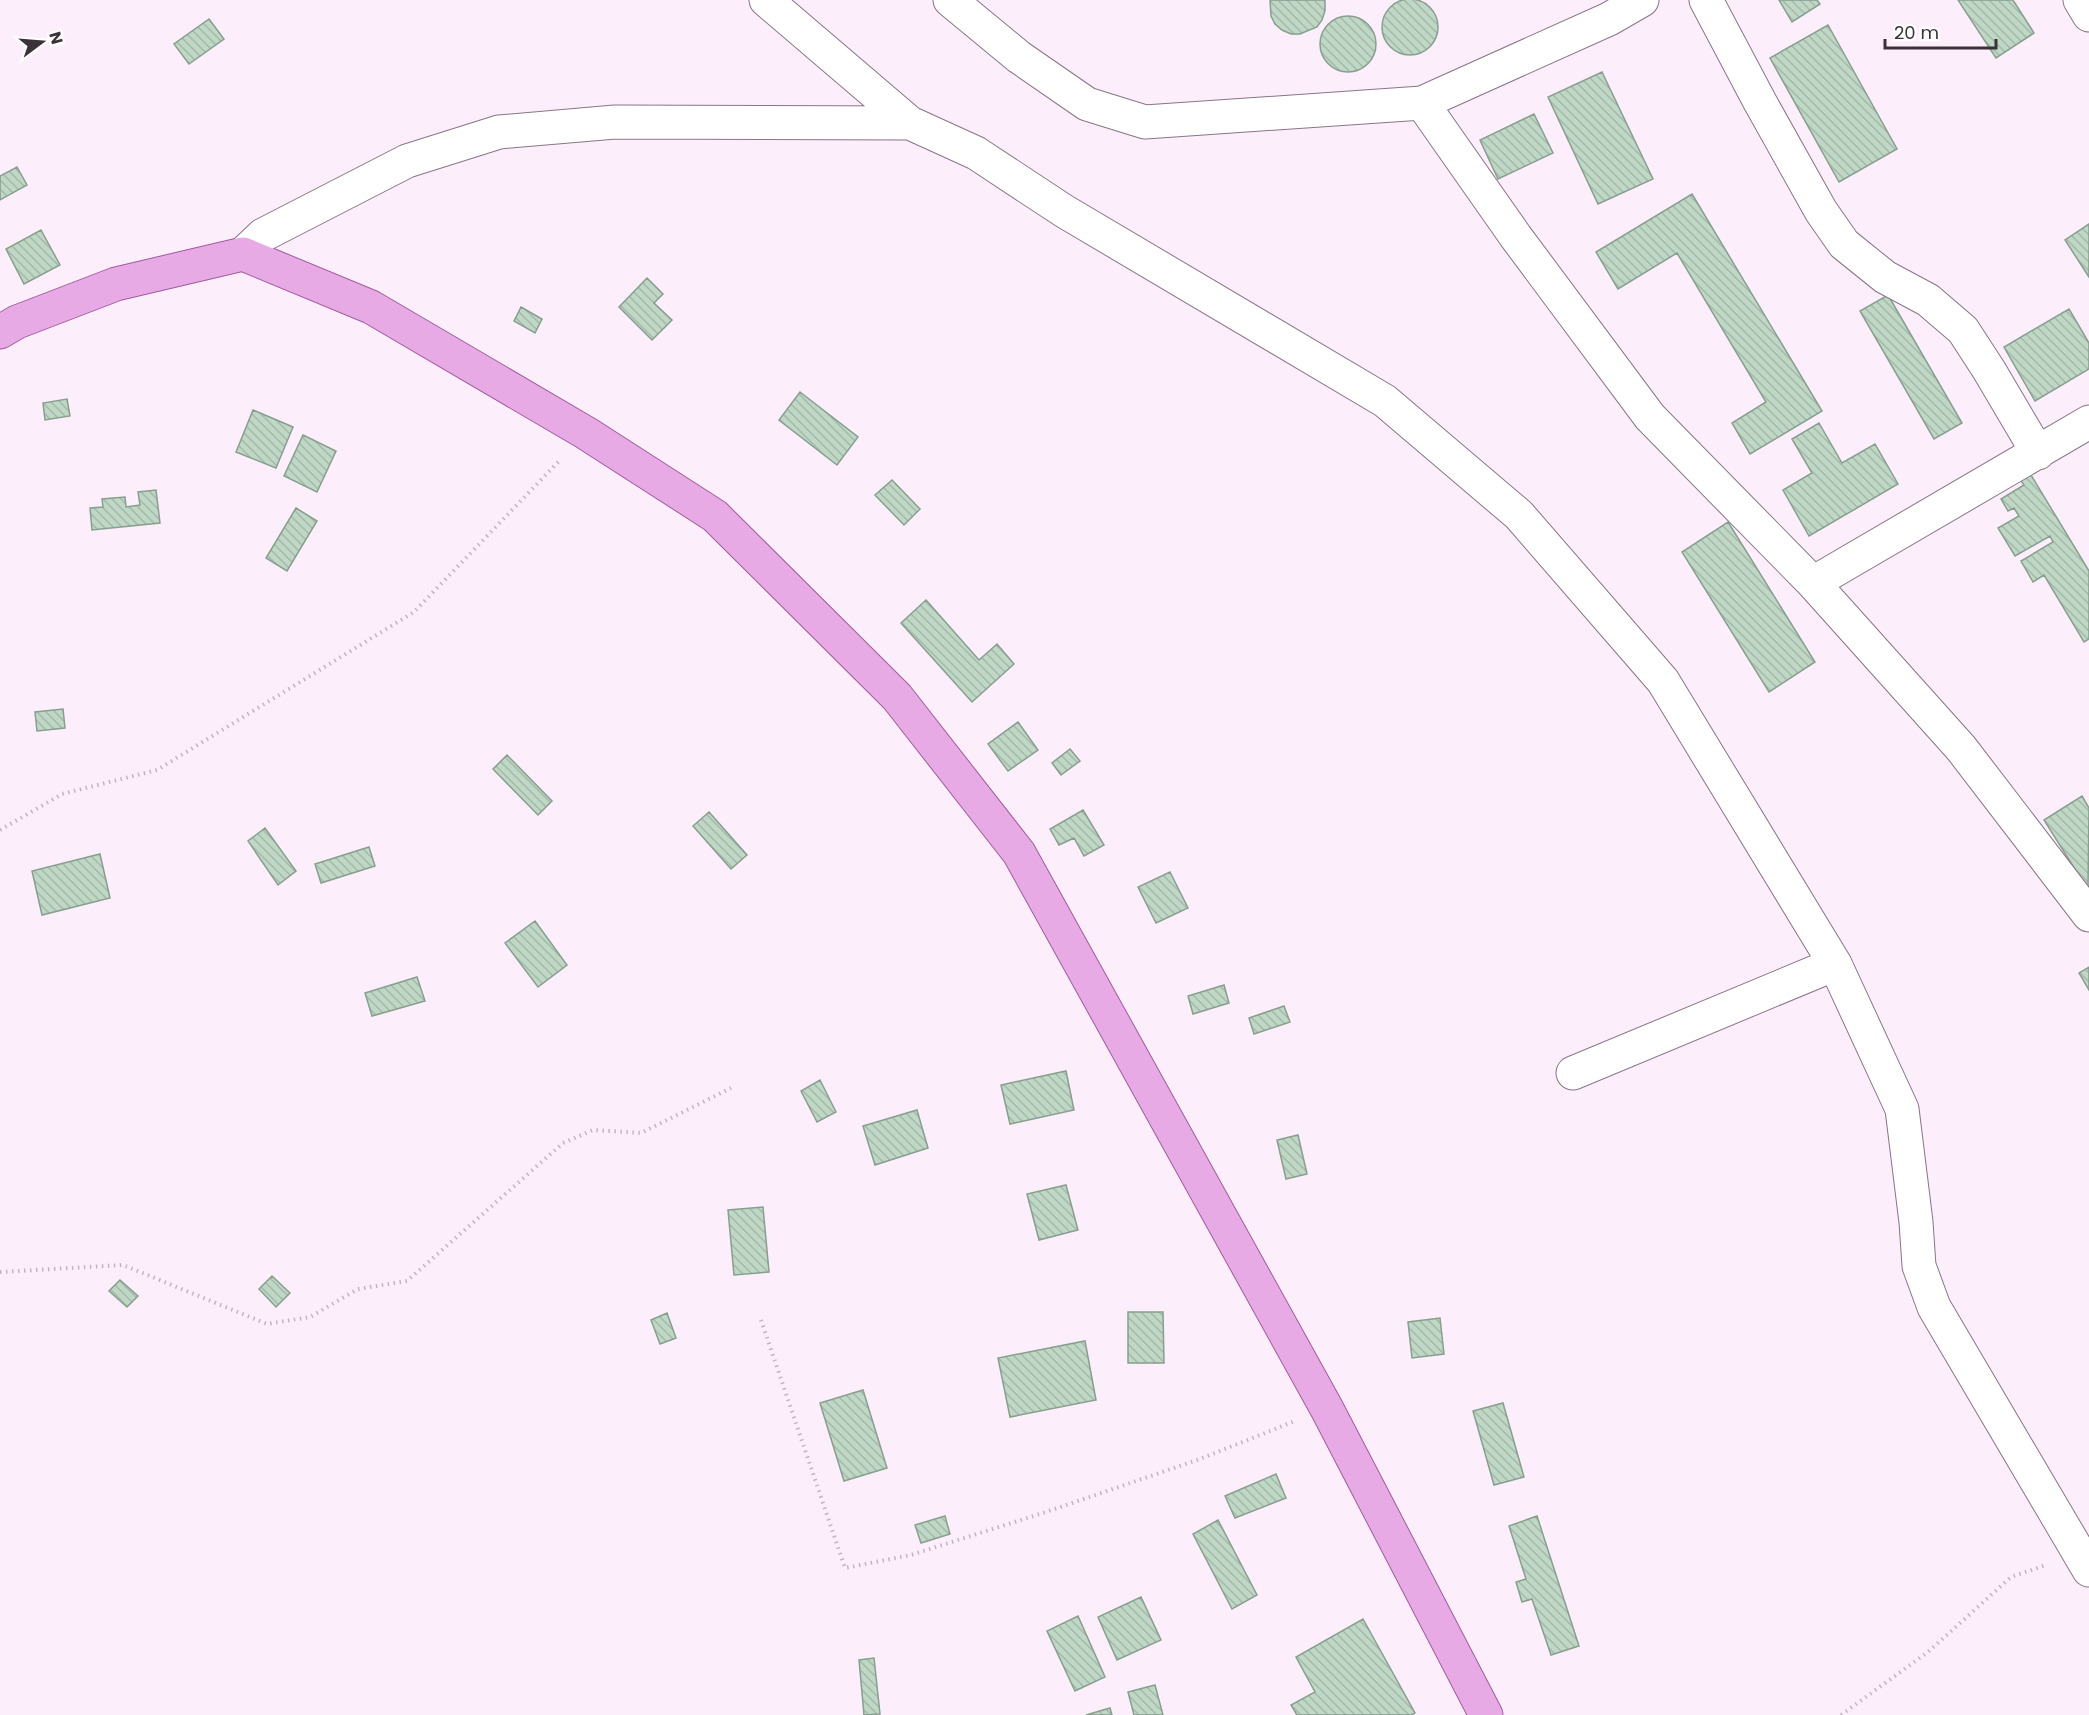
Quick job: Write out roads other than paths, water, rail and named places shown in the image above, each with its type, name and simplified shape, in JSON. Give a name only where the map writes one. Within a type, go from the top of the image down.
[{"type":"main road","points":[[0,332],[17,322],[116,284],[243,254],[370,307],[586,434],[715,516],[897,697],[1019,853],[1327,1408],[1486,1715]]},
{"type":"street","points":[[766,0],[910,123],[976,153],[1064,210],[1384,401],[1519,515],[1663,681],[1835,964],[1902,1108],[1919,1266],[1934,1307],[2084,1562]]},
{"type":"street","points":[[950,0],[1019,57],[1087,104],[1145,122],[1422,103],[1599,10],[1642,0]]},
{"type":"street","points":[[1707,0],[1760,102],[1821,211],[1844,244],[1885,277],[1928,300],[1963,330],[2038,453]]},
{"type":"street","points":[[2080,0],[2089,15]]},
{"type":"street","points":[[1422,103],[1516,237],[1650,417],[1813,583],[1961,748],[2089,915]]},
{"type":"street","points":[[243,254],[263,236],[407,161],[499,132],[615,122],[910,123]]},
{"type":"street","points":[[1813,583],[2089,422]]},
{"type":"street","points":[[1573,1073],[1835,964]]}]
